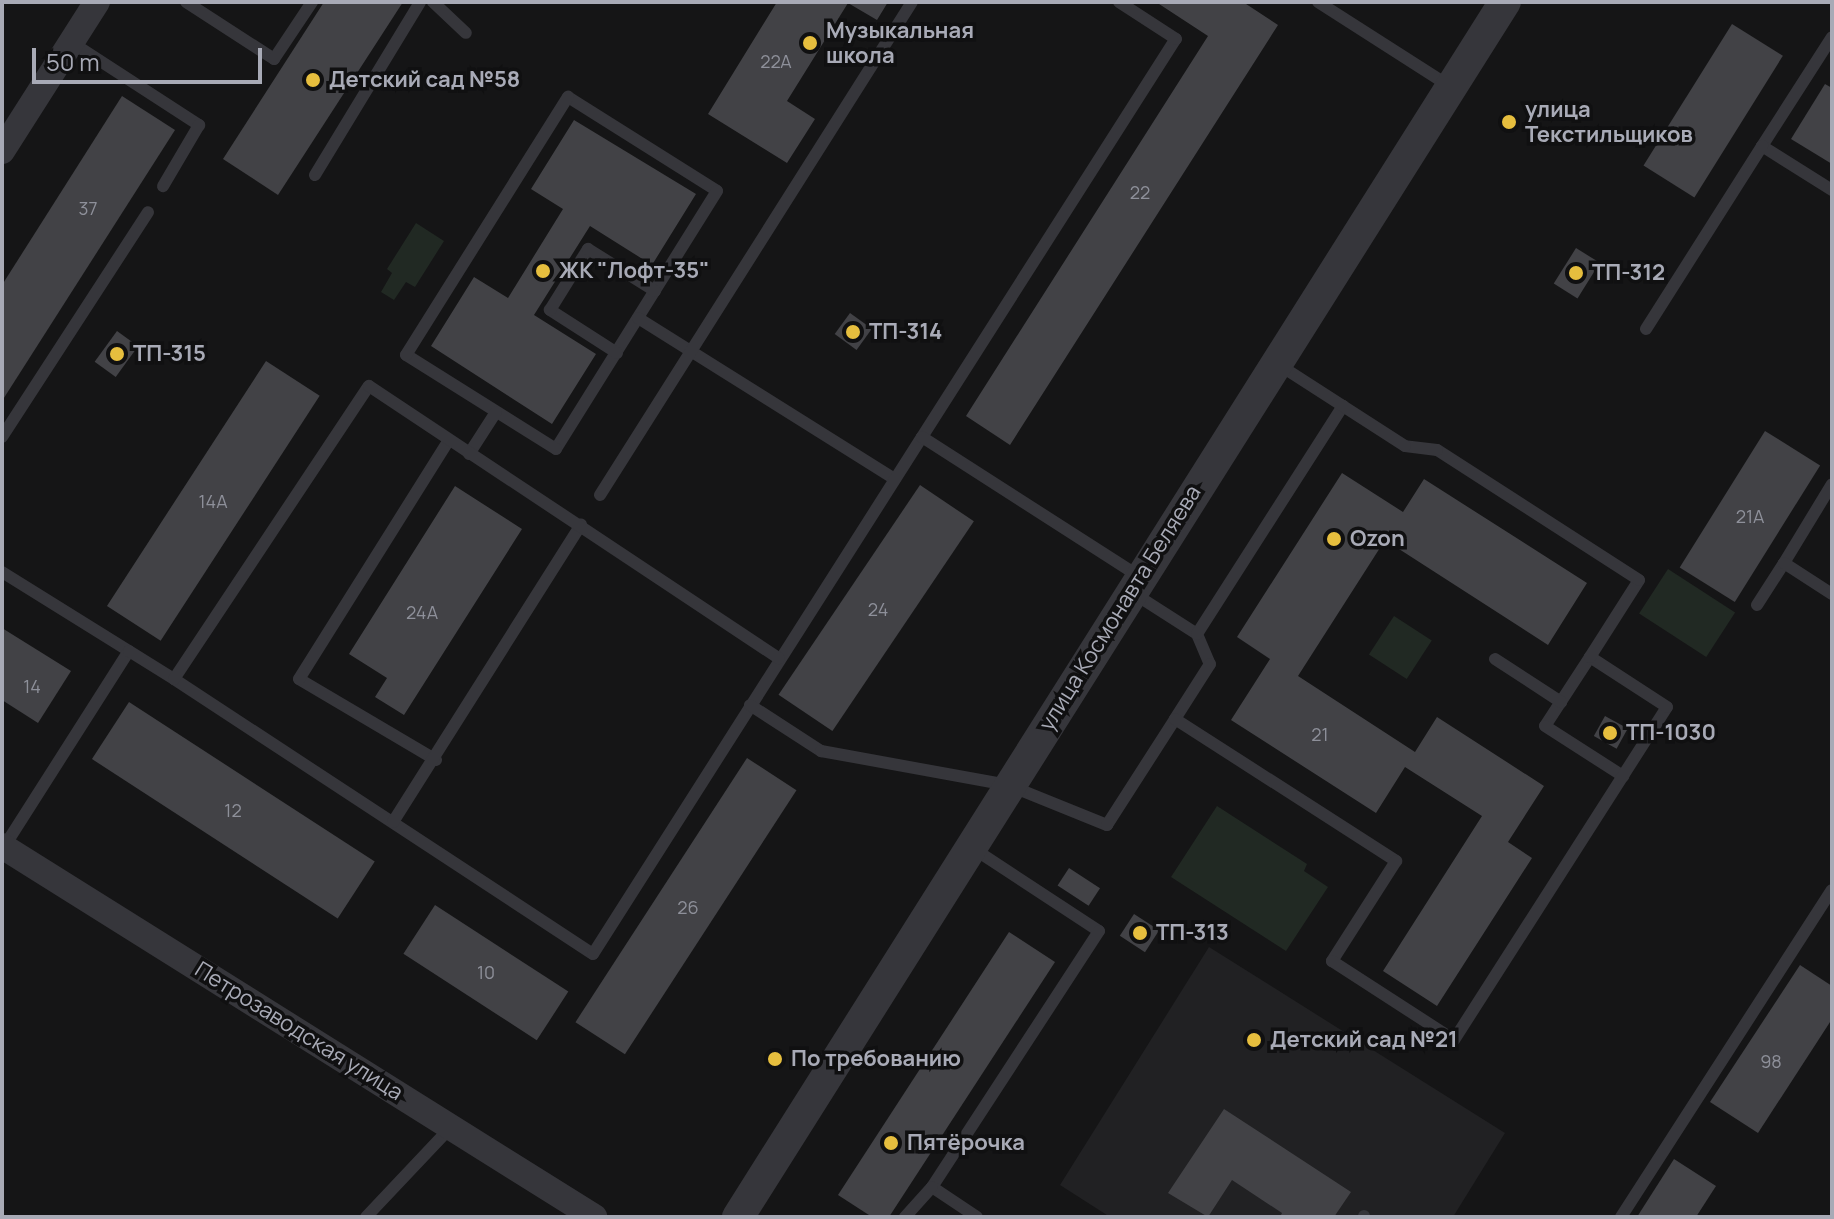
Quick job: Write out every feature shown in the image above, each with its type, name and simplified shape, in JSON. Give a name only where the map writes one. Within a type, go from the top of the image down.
[{"type":"street","points":[[2,151],[97,2]]},
{"type":"street","name":"улица Космонавта Беляева","points":[[738,1217],[969,846],[1505,2]]},
{"type":"street","name":"Петрозаводская улица","points":[[3,847],[594,1217]]},
{"type":"lane","points":[[186,2],[274,59],[312,2]]},
{"type":"lane","points":[[315,175],[420,2]]},
{"type":"lane","points":[[433,2],[466,33]]},
{"type":"lane","points":[[600,495],[912,2]]},
{"type":"lane","points":[[2,572],[174,679],[593,954],[1176,39],[1119,2]]},
{"type":"lane","points":[[1318,2],[1451,87]]},
{"type":"lane","points":[[1646,329],[1832,37]]},
{"type":"lane","points":[[71,42],[199,125],[163,186]]},
{"type":"lane","points":[[568,97],[717,191],[638,318],[556,449],[406,355],[568,97]]},
{"type":"lane","points":[[1762,146],[1832,190]]},
{"type":"lane","points":[[2,437],[148,212]]},
{"type":"lane","points":[[617,353],[550,310],[588,249],[655,291]]},
{"type":"lane","points":[[638,318],[895,479]]},
{"type":"lane","points":[[1276,363],[1405,446],[1437,450],[1639,580],[1545,726],[1623,776]]},
{"type":"lane","points":[[174,679],[369,386],[779,658]]},
{"type":"lane","points":[[1197,634],[1343,406]]},
{"type":"lane","points":[[469,454],[496,412]]},
{"type":"lane","points":[[750,705],[821,751],[1008,785],[1107,825],[1210,664],[1197,634],[1135,584],[922,437]]},
{"type":"lane","points":[[436,760],[299,679],[449,440]]},
{"type":"lane","points":[[1757,605],[1832,484]]},
{"type":"lane","points":[[393,822],[436,760],[581,525]]},
{"type":"lane","points":[[1784,563],[1832,594]]},
{"type":"lane","points":[[3,847],[129,651]]},
{"type":"lane","points":[[1175,719],[1396,861],[1332,961],[1454,1040],[1667,707],[1590,657]]},
{"type":"lane","points":[[1495,659],[1561,702]]},
{"type":"lane","points":[[905,1217],[932,1187],[1099,931],[969,846]]},
{"type":"lane","points":[[1621,1217],[1832,890]]},
{"type":"lane","points":[[366,1217],[452,1126]]},
{"type":"lane","points":[[932,1187],[977,1217]]},
{"type":"shaded area","points":[[416,223],[444,241],[415,287],[406,282],[394,300],[381,292],[392,273],[387,269]]},
{"type":"shaded area","points":[[1668,569],[1735,613],[1706,657],[1639,613]]},
{"type":"shaded area","points":[[1394,616],[1432,641],[1407,679],[1369,655]]},
{"type":"shaded area","points":[[1217,806],[1307,864],[1304,871],[1328,887],[1286,951],[1171,877]]},
{"type":"shaded area","name":"Детский сад №21","points":[[1209,947],[1505,1133],[1453,1217],[1110,1217],[1060,1185]]},
{"type":"building","name":"Детский сад №58","points":[[324,2],[403,2],[278,195],[223,159]]},
{"type":"building","points":[[777,2],[888,2],[877,20],[848,3],[787,101],[815,119],[787,163],[708,114]]},
{"type":"building","points":[[1156,2],[1243,2],[1278,25],[1010,445],[966,416],[1208,36]]},
{"type":"building","points":[[1732,24],[1783,56],[1694,197],[1644,166]]},
{"type":"building","points":[[1825,84],[1832,88],[1832,164],[1791,139]]},
{"type":"building","points":[[122,96],[175,130],[2,401],[2,285]]},
{"type":"building","name":"ЖК \"Лофт-35\"","points":[[574,120],[696,194],[652,265],[590,226],[534,315],[596,354],[552,424],[431,346],[474,277],[508,298],[563,209],[531,189]]},
{"type":"building","name":"ТП-312","points":[[1576,248],[1600,263],[1577,298],[1554,284]]},
{"type":"building","name":"ТП-314","points":[[850,313],[872,329],[857,350],[835,334]]},
{"type":"building","name":"ТП-315","points":[[117,331],[138,346],[116,377],[95,362]]},
{"type":"building","points":[[266,361],[320,396],[161,641],[107,606]]},
{"type":"building","points":[[1765,431],[1820,465],[1735,602],[1680,568]]},
{"type":"building","points":[[1342,473],[1403,512],[1424,479],[1587,583],[1548,645],[1385,540],[1298,676],[1415,752],[1437,717],[1544,786],[1508,842],[1532,858],[1437,1006],[1383,971],[1482,816],[1405,767],[1376,813],[1231,720],[1270,659],[1237,637]]},
{"type":"building","points":[[920,485],[974,521],[832,731],[779,695]]},
{"type":"building","points":[[455,486],[522,529],[404,715],[375,697],[387,678],[349,654]]},
{"type":"building","points":[[2,628],[71,671],[38,723],[2,700]]},
{"type":"building","points":[[129,702],[375,862],[338,919],[92,759]]},
{"type":"building","name":"ТП-1030","points":[[1605,716],[1628,729],[1617,749],[1594,736]]},
{"type":"building","points":[[747,758],[796,790],[625,1054],[575,1022]]},
{"type":"building","points":[[1069,868],[1100,888],[1089,906],[1058,886]]},
{"type":"building","points":[[435,905],[568,992],[537,1040],[403,954]]},
{"type":"building","name":"ТП-313","points":[[1134,914],[1159,930],[1145,952],[1120,936]]},
{"type":"building","points":[[1009,932],[1055,962],[889,1217],[872,1217],[838,1195]]},
{"type":"building","points":[[1800,965],[1832,986],[1832,1019],[1758,1133],[1710,1102]]},
{"type":"building","points":[[1224,1109],[1351,1192],[1334,1217],[1280,1217],[1282,1213],[1232,1180],[1208,1217],[1168,1193]]},
{"type":"building","points":[[1674,1159],[1716,1186],[1696,1217],[1637,1217]]},
{"type":"place","name":"Музыкальная школа","points":[[810,43]]},
{"type":"place","name":"Детский сад №58","points":[[313,80]]},
{"type":"place","name":"улица Текстильщиков","points":[[1509,122]]},
{"type":"place","name":"ЖК \"Лофт-35\"","points":[[543,271]]},
{"type":"place","name":"ТП-312","points":[[1576,273]]},
{"type":"place","name":"ТП-314","points":[[853,332]]},
{"type":"place","name":"ТП-315","points":[[117,354]]},
{"type":"place","name":"Ozon","points":[[1334,539]]},
{"type":"place","name":"ТП-1030","points":[[1610,733]]},
{"type":"place","name":"ТП-313","points":[[1140,933]]},
{"type":"place","name":"Детский сад №21","points":[[1254,1040]]},
{"type":"place","name":"По требованию","points":[[775,1059]]},
{"type":"place","name":"Пятёрочка","points":[[891,1143]]}]
